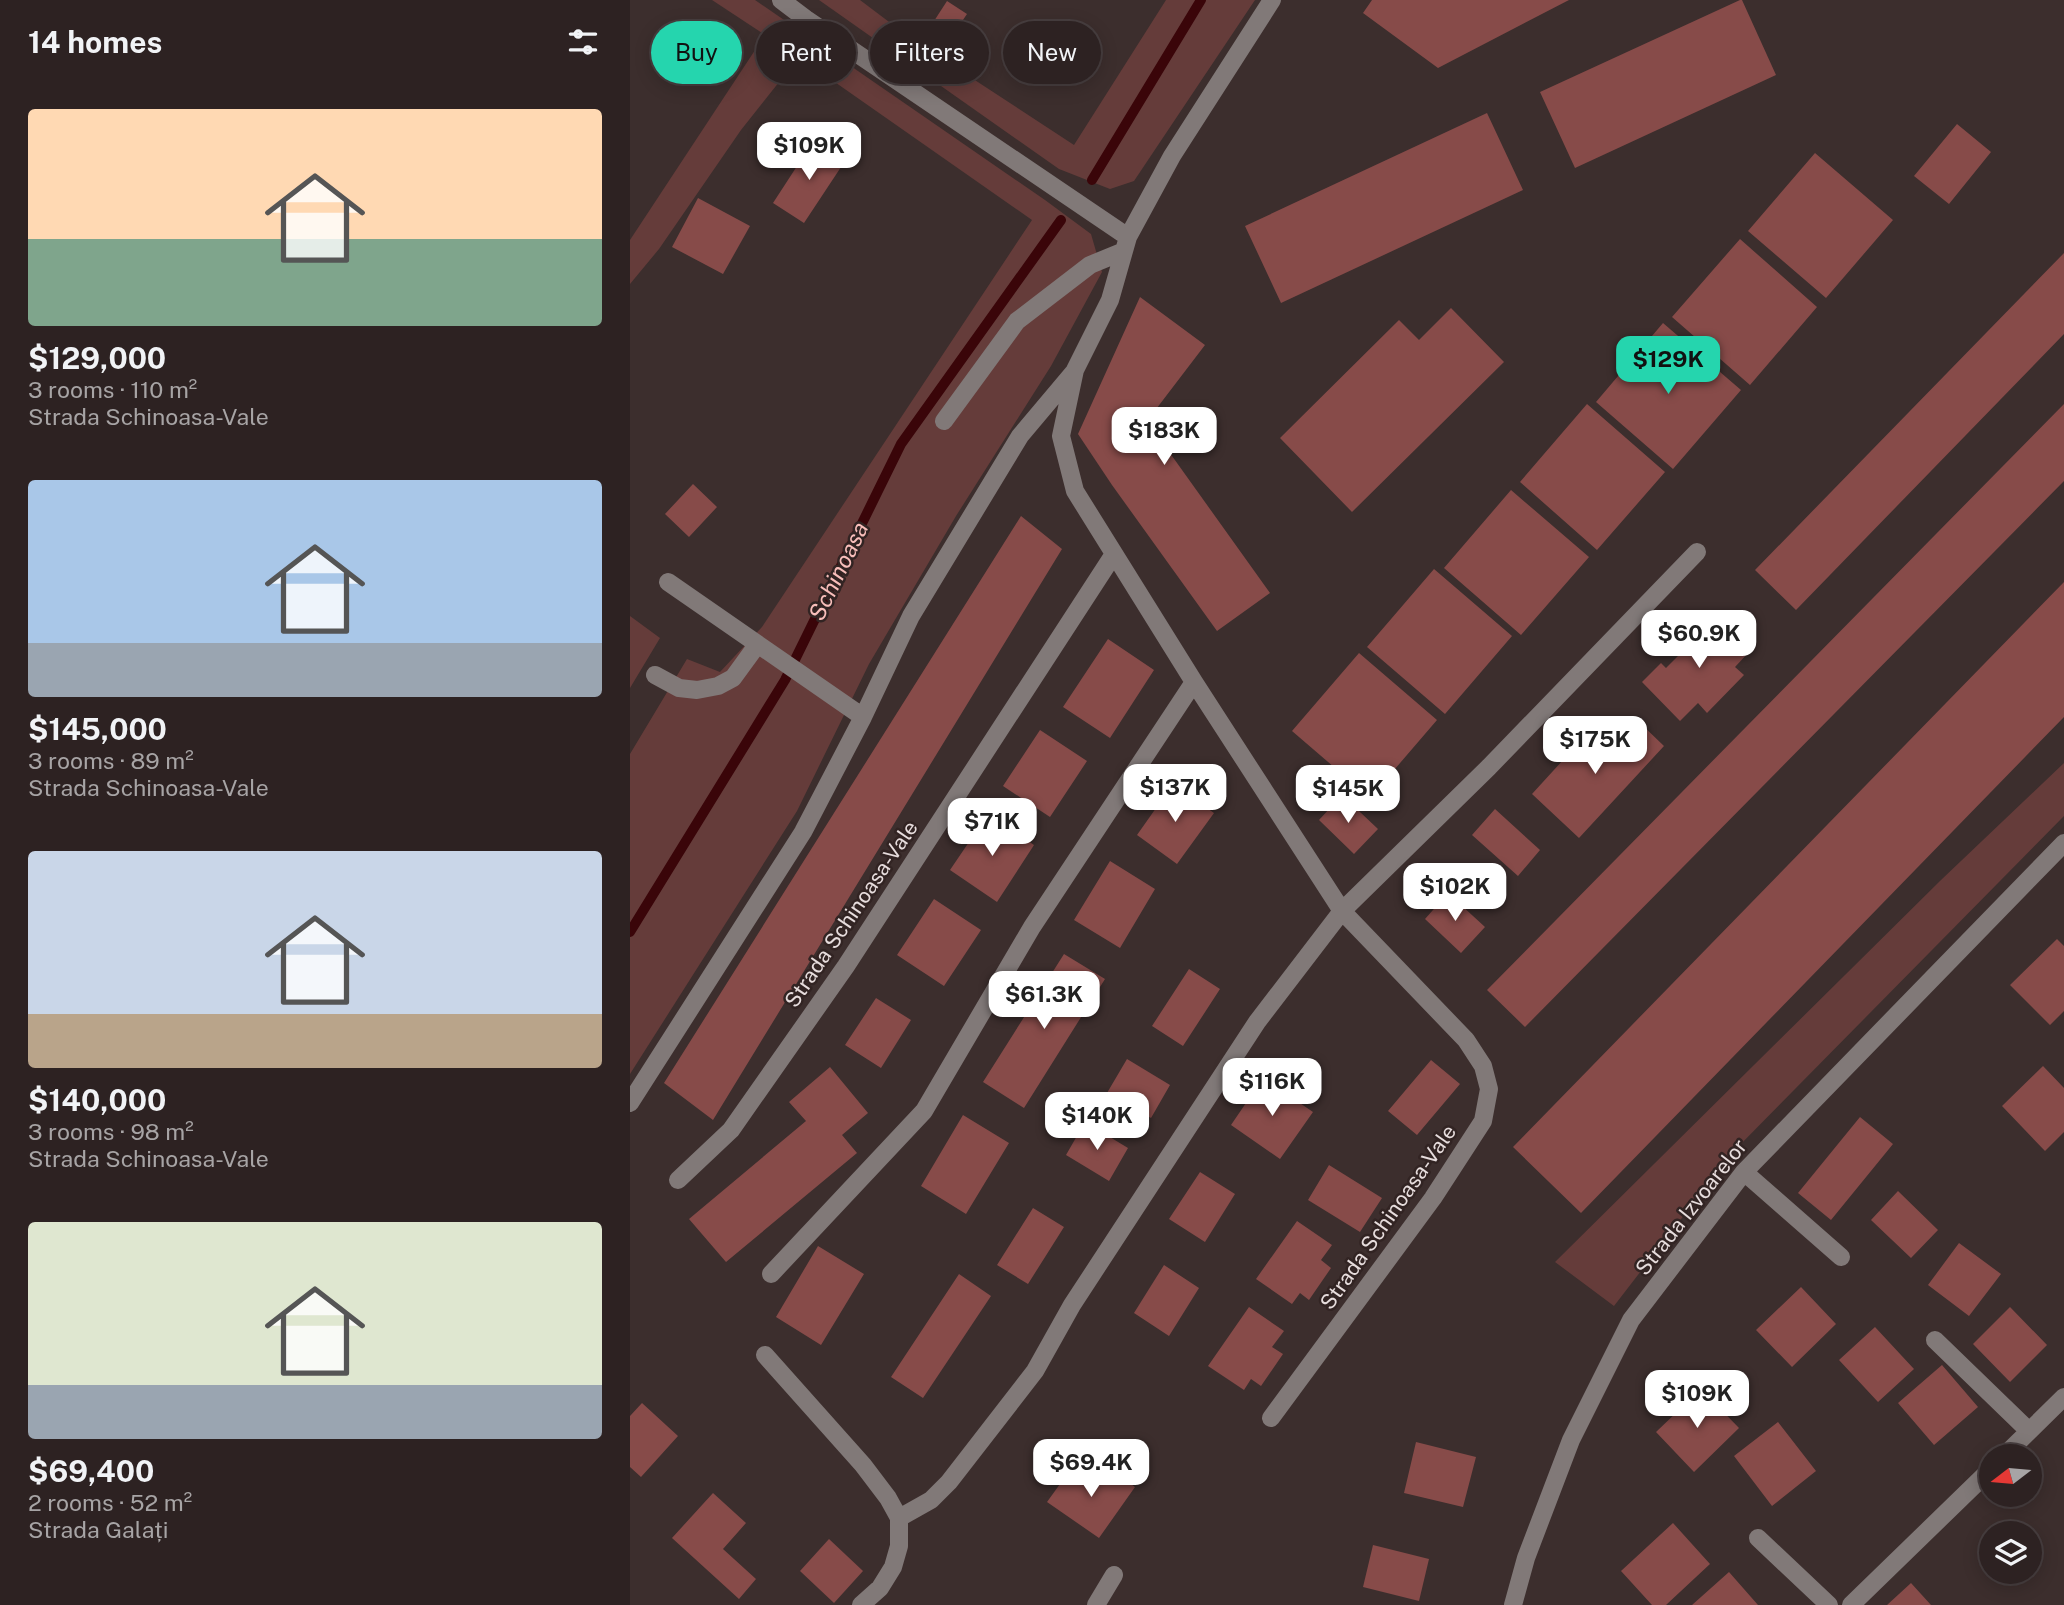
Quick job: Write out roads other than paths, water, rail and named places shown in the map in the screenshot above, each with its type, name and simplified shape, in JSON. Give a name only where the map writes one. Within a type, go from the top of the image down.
[{"type":"street","points":[[781,0],[1126,244],[1090,265],[1017,321],[944,421]]},
{"type":"street","name":"Strada Schinoasa-Vale","points":[[630,1103],[803,832],[863,717],[911,616],[1020,436],[1075,370],[1110,300],[1126,244],[1172,156],[1272,0]]},
{"type":"street","name":"Strada Schinoasa-Vale","points":[[1075,370],[1061,436],[1075,491],[1342,911],[1466,1040],[1483,1066],[1489,1089],[1483,1121],[1433,1198],[1271,1418]]},
{"type":"street","points":[[899,1518],[931,1500],[949,1482],[1035,1371],[1072,1305],[1257,1022],[1342,911],[1489,767],[1697,552]]},
{"type":"street","name":"Strada Schinoasa-Vale","points":[[678,1180],[731,1130],[846,966],[1114,554]]},
{"type":"street","points":[[668,582],[863,717]]},
{"type":"street","points":[[655,675],[679,688],[697,690],[718,686],[733,678],[757,645]]},
{"type":"street","points":[[771,1273],[924,1111],[1032,927],[1194,682]]},
{"type":"street","name":"Strada Izvoarelor","points":[[1513,1605],[1526,1558],[1571,1440],[1631,1320],[1744,1172],[2064,843]]},
{"type":"street","points":[[1744,1172],[1841,1257]]},
{"type":"street","points":[[1934,1340],[2029,1431]]},
{"type":"street","points":[[765,1355],[863,1465],[888,1498],[899,1518],[899,1546],[893,1567],[880,1588],[861,1605]]},
{"type":"street","points":[[2016,1444],[2064,1397]]},
{"type":"street","points":[[1851,1605],[1979,1481]]},
{"type":"street","points":[[1759,1538],[1829,1605]]},
{"type":"street","points":[[1096,1605],[1114,1574]]},
{"type":"waterway","name":"Schinoasa","points":[[1092,180],[1201,0]]},
{"type":"waterway","name":"Schinoasa","points":[[630,932],[785,680],[901,444],[1061,220]]}]
